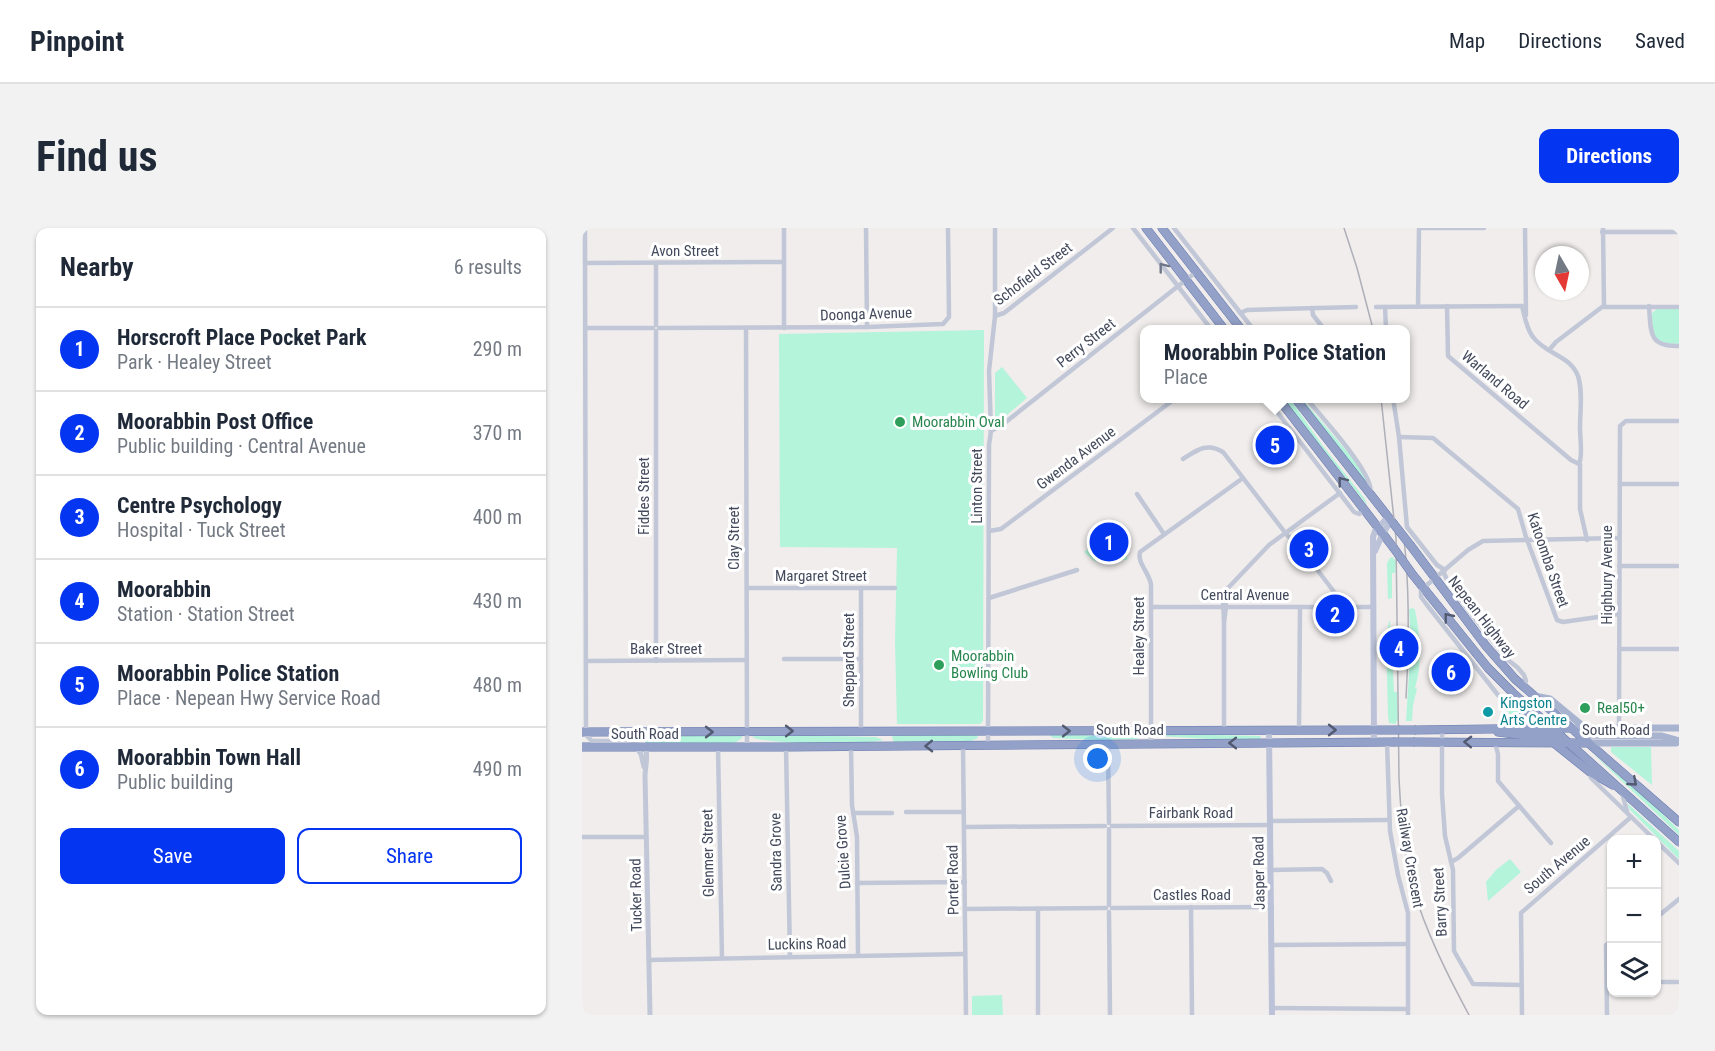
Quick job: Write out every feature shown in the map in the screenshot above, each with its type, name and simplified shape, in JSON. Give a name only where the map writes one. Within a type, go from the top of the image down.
[{"type":"highway","points":[[1146,228],[1220,325]]},
{"type":"highway","points":[[1162,228],[1237,325]]},
{"type":"highway","name":"Nepean Highway","points":[[1281,403],[1413,575],[1488,668],[1522,702],[1679,842]]},
{"type":"highway","name":"Nepean Highway","points":[[1298,403],[1434,578],[1449,590],[1491,652],[1524,687],[1679,822]]},
{"type":"highway","points":[[1365,511],[1376,502]]},
{"type":"highway","points":[[1511,728],[1519,724],[1524,717],[1522,702]]},
{"type":"highway","name":"South Road","points":[[584,732],[1570,728]]},
{"type":"highway","points":[[1484,729],[1515,734],[1579,735]]},
{"type":"highway","points":[[887,731],[887,746]]},
{"type":"highway","points":[[1045,731],[1051,744]]},
{"type":"highway","name":"South Road","points":[[582,747],[1374,742],[1389,745],[1415,742],[1588,743]]},
{"type":"highway","points":[[1553,743],[1560,746],[1590,772],[1619,788]]},
{"type":"main road","points":[[1374,742],[1375,551],[1373,534],[1391,520]]},
{"type":"main road","points":[[1534,696],[1546,697],[1554,701],[1585,728]]},
{"type":"main road","name":"South Road","points":[[1570,728],[1679,728]]},
{"type":"main road","points":[[1619,728],[1625,736]]},
{"type":"main road","points":[[1658,728],[1658,736]]},
{"type":"main road","name":"Jasper Road","points":[[1269,730],[1272,1011]]},
{"type":"main road","points":[[1579,735],[1658,736],[1679,742]]},
{"type":"main road","name":"South Road","points":[[1588,743],[1679,742]]},
{"type":"street","points":[[585,228],[584,732],[592,741],[621,741],[635,747]]},
{"type":"street","points":[[784,228],[784,328]]},
{"type":"street","points":[[866,228],[867,327]]},
{"type":"street","name":"Doonga Avenue","points":[[585,328],[941,325],[947,322],[949,317],[948,228]]},
{"type":"street","name":"Linton Street","points":[[988,745],[991,431],[989,421],[990,371],[995,316],[995,228]]},
{"type":"street","name":"Schofield Street","points":[[995,316],[1004,313],[1113,228]]},
{"type":"street","points":[[1133,228],[1207,325]]},
{"type":"street","points":[[1174,228],[1249,325]]},
{"type":"street","points":[[1418,306],[1420,228],[1484,228]]},
{"type":"street","points":[[1525,228],[1523,303],[1532,336],[1568,362],[1579,379],[1579,503],[1585,540]]},
{"type":"street","points":[[1604,306],[1603,230],[1679,232]]},
{"type":"street","name":"Avon Street","points":[[585,263],[784,262]]},
{"type":"street","name":"Fiddes Street","points":[[656,263],[656,661]]},
{"type":"street","name":"Perry Street","points":[[991,431],[1002,425],[1196,272]]},
{"type":"street","points":[[1376,307],[1523,303]]},
{"type":"street","name":"Warland Road","points":[[1447,306],[1448,356],[1566,455],[1578,461]]},
{"type":"street","points":[[1549,350],[1553,344],[1596,309],[1604,306],[1679,307]]},
{"type":"street","points":[[1649,306],[1651,332],[1654,339],[1660,345],[1679,346]]},
{"type":"street","points":[[1233,319],[1247,310],[1356,307]]},
{"type":"street","points":[[1385,307],[1386,325]]},
{"type":"street","points":[[1312,308],[1312,314],[1320,325]]},
{"type":"street","name":"Clay Street","points":[[746,328],[747,747]]},
{"type":"street","name":"Gwenda Avenue","points":[[989,531],[1001,529],[1171,403]]},
{"type":"street","points":[[1273,403],[1274,408],[1357,514],[1365,511]]},
{"type":"street","points":[[1309,403],[1365,471],[1372,486],[1370,494]]},
{"type":"street","points":[[1394,403],[1399,436]]},
{"type":"street","name":"Highbury Avenue","points":[[1619,728],[1620,428],[1621,423],[1626,421],[1679,421]]},
{"type":"street","name":"Nepean Highway","points":[[1399,436],[1407,527],[1444,571]]},
{"type":"street","name":"Katoomba Street","points":[[1399,436],[1433,438],[1516,508],[1557,620],[1563,622],[1619,614]]},
{"type":"street","points":[[1183,459],[1200,448],[1215,448],[1226,456],[1335,593],[1338,607]]},
{"type":"street","name":"Healey Street","points":[[1151,744],[1150,578],[1139,560],[1139,555],[1142,550],[1243,478]]},
{"type":"street","points":[[1620,484],[1679,484]]},
{"type":"street","points":[[1224,730],[1224,622],[1225,595],[1228,588],[1265,548],[1340,493]]},
{"type":"street","points":[[1137,495],[1164,534]]},
{"type":"street","points":[[1423,587],[1481,542],[1619,539]]},
{"type":"street","points":[[1619,566],[1679,566]]},
{"type":"street","points":[[989,598],[1077,570]]},
{"type":"street","points":[[1444,571],[1449,590]]},
{"type":"street","name":"Nepean Highway","points":[[1423,587],[1420,592],[1421,597],[1498,695],[1508,701],[1522,702]]},
{"type":"street","name":"Margaret Street","points":[[747,588],[896,588]]},
{"type":"street","name":"Sheppard Street","points":[[861,588],[861,731]]},
{"type":"street","name":"Central Avenue","points":[[1151,607],[1374,607]]},
{"type":"street","points":[[1299,730],[1300,607]]},
{"type":"street","name":"Nepean Highway","points":[[1454,641],[1466,640]]},
{"type":"street","points":[[1619,649],[1679,649]]},
{"type":"street","points":[[784,659],[861,659]]},
{"type":"street","name":"Baker Street","points":[[584,663],[746,660]]},
{"type":"street","name":"Barry Street","points":[[1442,729],[1442,794],[1445,836],[1451,862],[1454,951],[1469,980],[1477,985],[1521,986]]},
{"type":"street","points":[[630,732],[644,742],[646,747]]},
{"type":"street","points":[[1495,743],[1498,754],[1497,778],[1551,843]]},
{"type":"street","points":[[1108,744],[1110,1015]]},
{"type":"street","name":"Porter Road","points":[[963,745],[966,1015]]},
{"type":"street","name":"Railway Crescent","points":[[1389,745],[1389,820],[1395,863],[1408,910],[1408,1012]]},
{"type":"street","name":"Dulcie Grove","points":[[851,746],[853,813],[856,834],[858,955]]},
{"type":"street","name":"Tucker Road","points":[[635,747],[641,754],[645,775]]},
{"type":"street","name":"Tucker Road","points":[[646,747],[650,1015]]},
{"type":"street","name":"Glenmer Street","points":[[718,747],[722,958]]},
{"type":"street","name":"Sandra Grove","points":[[786,747],[790,957]]},
{"type":"street","points":[[1590,772],[1591,778],[1649,835]]},
{"type":"street","points":[[1619,788],[1630,815]]},
{"type":"street","points":[[1451,862],[1520,806]]},
{"type":"street","points":[[906,813],[964,812]]},
{"type":"street","points":[[853,813],[892,813]]},
{"type":"street","name":"South Avenue","points":[[1522,1015],[1520,917],[1522,911],[1630,815]]},
{"type":"street","name":"Fairbank Road","points":[[964,827],[1389,820]]},
{"type":"street","points":[[582,837],[646,837]]},
{"type":"street","points":[[1661,846],[1679,863]]},
{"type":"street","points":[[1272,870],[1322,870],[1326,871],[1331,881]]},
{"type":"street","points":[[857,883],[964,882]]},
{"type":"street","points":[[1661,914],[1679,899]]},
{"type":"street","name":"Castles Road","points":[[965,909],[1272,907]]},
{"type":"street","points":[[1191,908],[1192,1015]]},
{"type":"street","points":[[1038,909],[1038,1015]]},
{"type":"street","points":[[1272,945],[1408,944]]},
{"type":"street","name":"Luckins Road","points":[[649,960],[965,954]]},
{"type":"street","points":[[1661,982],[1679,982]]},
{"type":"street","points":[[1607,1015],[1608,997]]},
{"type":"street","points":[[1272,1011],[1408,1012]]},
{"type":"green space","points":[[1657,309],[1679,309],[1679,344],[1659,340],[1654,334],[1652,313]]},
{"type":"green space","points":[[984,330],[983,721],[980,724],[897,724],[895,642],[897,548],[780,547],[779,334]]},
{"type":"green space","points":[[1002,367],[1027,398],[1001,420],[995,418],[995,373]]},
{"type":"green space","points":[[1286,403],[1293,403],[1365,499],[1367,505]]},
{"type":"green space","points":[[1304,403],[1362,469],[1370,488]]},
{"type":"green space","points":[[1110,534],[1129,549],[1127,560],[1094,561],[1084,552]]},
{"type":"green space","points":[[1392,557],[1396,561],[1395,573],[1392,573],[1392,598],[1388,599],[1387,564]]},
{"type":"green space","points":[[1413,608],[1418,629],[1420,658],[1412,721],[1406,721],[1411,642],[1409,609]]},
{"type":"green space","points":[[1389,621],[1394,692],[1397,692],[1398,721],[1396,724],[1389,723],[1388,716],[1386,637]]},
{"type":"green space","points":[[1504,702],[1519,709],[1519,720],[1508,724],[1509,712],[1500,707]]},
{"type":"green space","points":[[1048,734],[1137,737],[1138,739],[1053,738]]},
{"type":"green space","points":[[1165,734],[1261,736],[1260,739],[1225,740],[1158,736]]},
{"type":"green space","points":[[640,735],[742,735],[742,738],[730,744],[647,744]]},
{"type":"green space","points":[[760,735],[876,737],[883,740],[857,743],[816,743],[776,742],[752,737]]},
{"type":"green space","points":[[894,735],[977,735],[978,738],[971,741],[894,742],[892,737]]},
{"type":"green space","points":[[1611,747],[1651,747],[1652,785],[1611,752]]},
{"type":"green space","points":[[1592,753],[1649,801],[1679,830],[1679,835]]},
{"type":"green space","points":[[1627,803],[1679,851],[1679,859],[1661,841],[1661,835],[1655,835],[1630,810]]},
{"type":"green space","points":[[1510,859],[1521,872],[1488,901],[1486,882]]},
{"type":"green space","points":[[1002,995],[1003,1015],[972,1015],[972,996]]},
{"type":"railway","points":[[1344,228],[1372,325]]},
{"type":"railway","points":[[1382,403],[1396,538],[1399,778],[1405,847],[1413,888],[1424,921],[1469,1015]]},
{"type":"railway","points":[[1404,539],[1408,619],[1406,698]]},
{"type":"place","name":"Moorabbin Oval","points":[[900,422]]},
{"type":"place","name":"Moorabbin Police Station","points":[[1275,445]]},
{"type":"place","name":"Horscroft Place Pocket Park","points":[[1109,542]]},
{"type":"place","name":"Centre Psychology","points":[[1309,549]]},
{"type":"place","name":"Moorabbin Post Office","points":[[1335,614]]},
{"type":"place","name":"Moorabbin","points":[[1399,648]]},
{"type":"place","name":"Moorabbin Bowling Club","points":[[939,665]]},
{"type":"place","name":"Moorabbin Town Hall","points":[[1451,672]]},
{"type":"place","name":"Real50+","points":[[1585,708]]},
{"type":"place","name":"Kingston Arts Centre","points":[[1488,712]]}]
